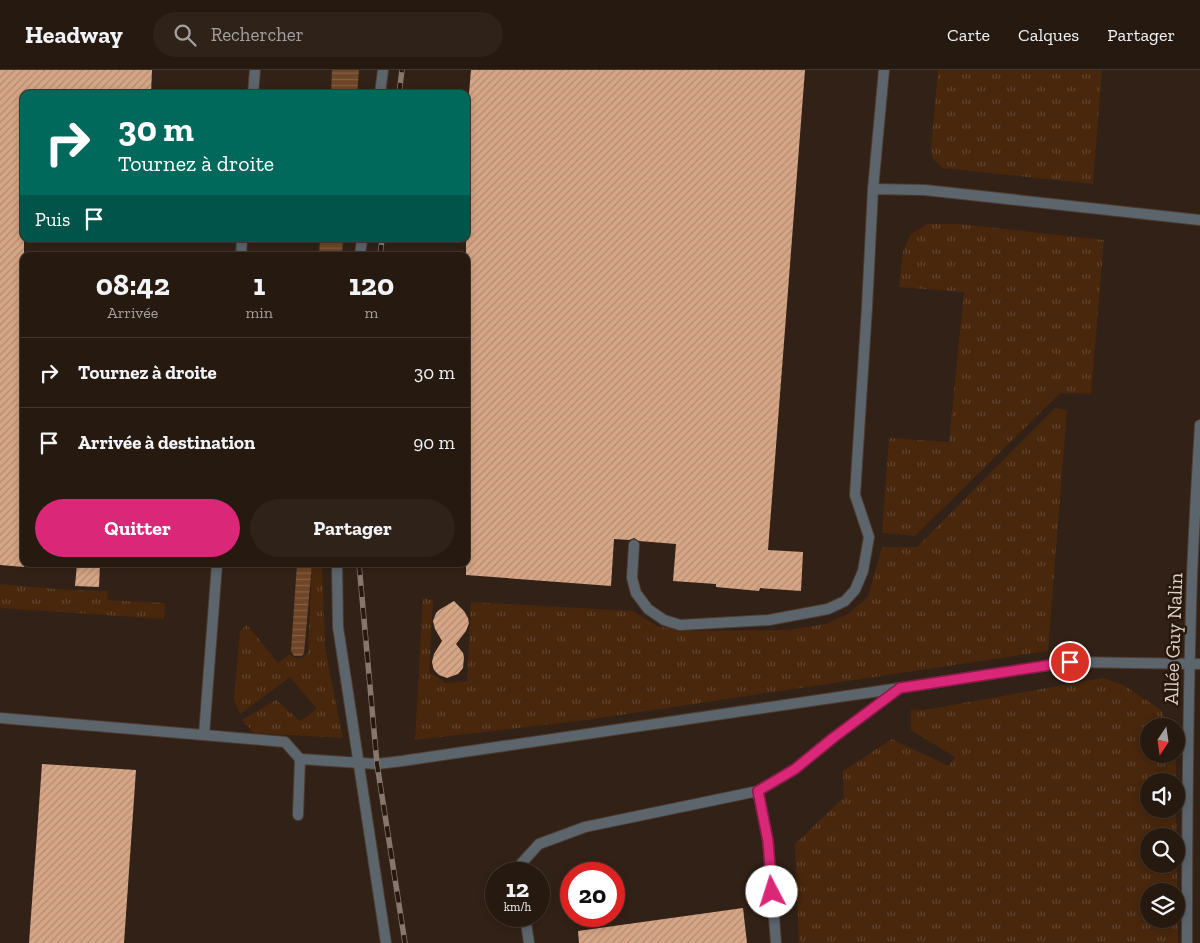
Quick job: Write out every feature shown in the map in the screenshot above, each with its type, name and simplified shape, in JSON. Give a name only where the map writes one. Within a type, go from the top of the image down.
[{"type":"street","points":[[253,90],[255,70]]},
{"type":"street","points":[[380,90],[383,70]]},
{"type":"street","points":[[634,545],[632,578],[636,593],[648,609],[664,620],[680,625],[769,620],[828,609],[845,601],[855,590],[863,571],[869,538],[854,495],[873,189],[884,70]]},
{"type":"street","points":[[873,189],[925,190],[1200,220]]},
{"type":"street","name":"Allée Guy Nalin","points":[[1187,943],[1188,770],[1195,663],[1192,574],[1200,426]]},
{"type":"street","points":[[204,735],[217,567]]},
{"type":"street","points":[[337,567],[338,627],[386,943]]},
{"type":"street","points":[[0,718],[285,742],[300,758],[377,764],[1070,662],[1195,663]]},
{"type":"street","points":[[523,862],[539,844],[585,827],[758,791],[795,769],[900,688]]},
{"type":"street","points":[[298,814],[300,758]]},
{"type":"street","points":[[758,791],[768,841],[776,943]]},
{"type":"street","points":[[527,927],[529,943]]},
{"type":"green space","points":[[938,70],[1102,70],[1093,184],[942,168],[933,159],[931,149]]},
{"type":"green space","points":[[927,224],[960,224],[1104,240],[1091,394],[1060,393],[915,536],[882,533],[889,438],[949,442],[964,292],[899,287],[903,251],[911,234]]},
{"type":"green space","points":[[1055,408],[1067,410],[1048,651],[587,720],[415,740],[423,598],[433,600],[429,672],[446,683],[467,681],[471,602],[633,611],[657,626],[686,631],[788,630],[825,624],[848,614],[868,597],[882,547],[917,547]]},
{"type":"green space","points":[[312,567],[322,567],[325,648],[343,738],[254,733],[242,720],[276,700],[300,721],[317,709],[290,677],[240,714],[234,700],[240,631],[247,625],[278,663],[290,654],[294,658],[302,658],[308,652]]},
{"type":"green space","points":[[0,584],[68,590],[108,591],[107,600],[165,603],[164,619],[0,608]]},
{"type":"green space","points":[[1103,678],[1123,685],[1160,709],[1165,718],[1140,718],[1140,763],[1176,763],[1176,773],[1140,773],[1140,818],[1176,818],[1176,828],[1140,828],[1140,873],[1177,873],[1177,883],[1140,883],[1140,928],[1178,928],[1178,943],[799,943],[795,844],[844,797],[843,771],[892,739],[949,766],[955,757],[911,730],[911,710],[924,710]]},
{"type":"shaded area","points":[[332,70],[359,70],[357,90],[331,90]]},
{"type":"shaded area","points":[[320,242],[343,242],[342,252],[319,252]]},
{"type":"shaded area","points":[[297,567],[312,567],[304,653],[302,656],[294,656],[291,651]]},
{"type":"building","points":[[0,70],[152,70],[151,90],[20,90],[20,242],[24,242],[24,252],[20,252],[20,567],[0,565]]},
{"type":"building","points":[[471,70],[805,70],[768,550],[803,552],[801,591],[760,588],[759,591],[716,587],[716,584],[673,581],[676,544],[639,541],[634,538],[629,540],[614,539],[611,586],[466,575],[466,567],[470,567],[470,252],[466,252],[466,242],[470,242],[469,90]]},
{"type":"building","points":[[77,567],[100,567],[99,587],[75,586]]},
{"type":"building","points":[[454,601],[464,611],[469,623],[466,631],[456,644],[463,653],[463,668],[458,674],[447,678],[439,675],[433,667],[434,654],[442,641],[433,621],[439,610]]},
{"type":"building","points":[[42,764],[136,770],[124,943],[29,943]]},
{"type":"building","points":[[743,908],[747,943],[579,943],[578,931],[607,927],[625,927],[625,924]]},
{"type":"railway","points":[[400,90],[402,70]]},
{"type":"railway","points":[[380,252],[382,242]]},
{"type":"railway","points":[[359,567],[377,764],[405,943]]},
{"type":"route","points":[[772,892],[768,841],[758,791],[795,769],[900,688],[1070,662]]}]
